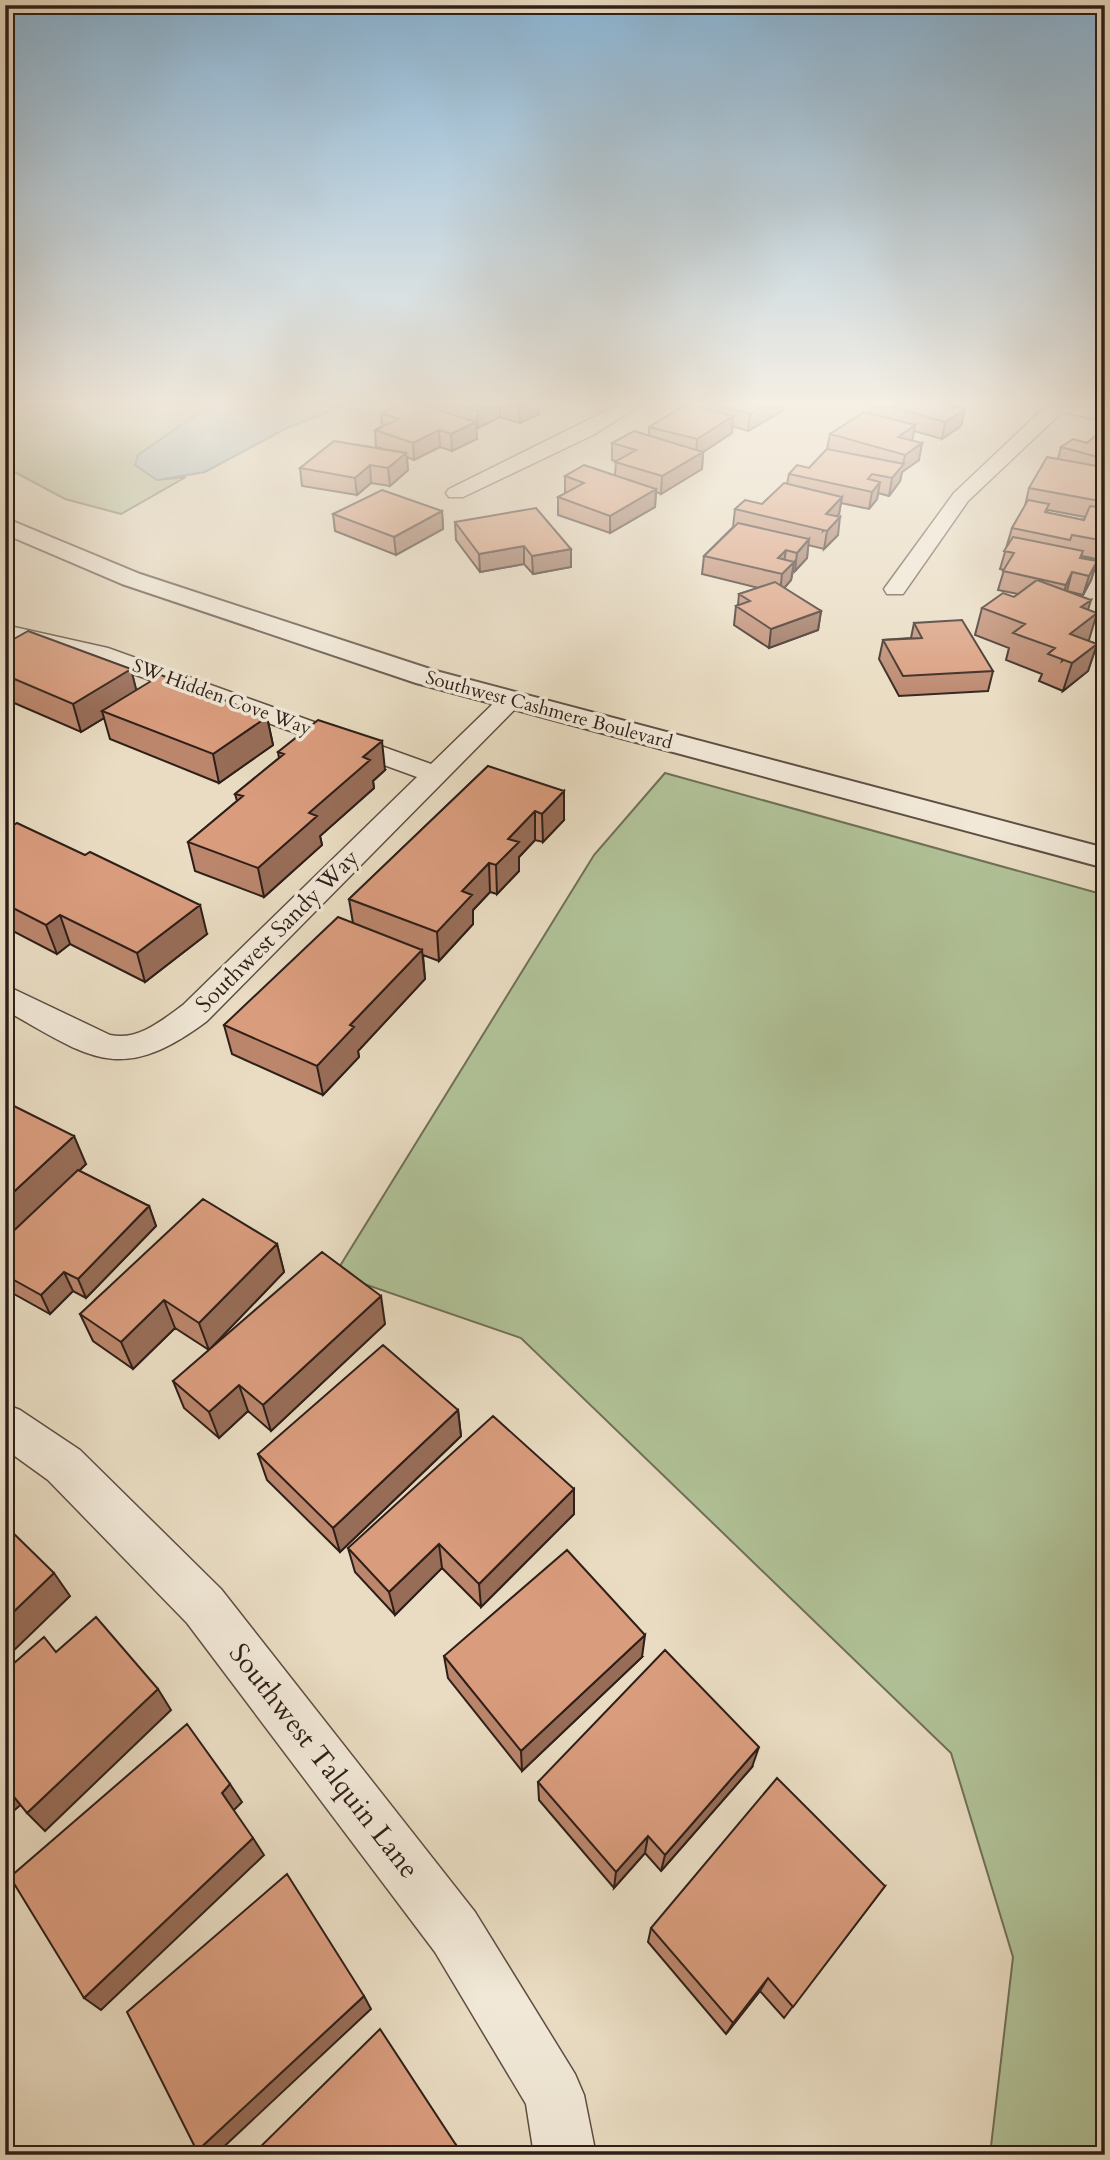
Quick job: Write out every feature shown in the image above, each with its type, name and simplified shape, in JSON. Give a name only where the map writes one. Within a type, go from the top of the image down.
[{"type":"street","points":[[895,589],[954,507]]},
{"type":"street","name":"Southwest Cashmere Boulevard","points":[[5,525],[131,579],[426,677],[1105,858]]},
{"type":"street","name":"SW Hidden Cove Way","points":[[5,632],[99,653],[436,775]]},
{"type":"street","name":"Southwest Sandy Way","points":[[5,996],[85,1037],[121,1050],[163,1037],[195,1013],[510,701]]},
{"type":"street","name":"Southwest Talquin Lane","points":[[5,1424],[64,1465],[204,1606],[455,1932],[554,2095],[565,2155]]},
{"type":"green space","points":[[94,507],[134,507],[121,514]]},
{"type":"green space","points":[[665,773],[1105,895],[1105,2155],[990,2155],[1013,1957],[951,1753],[521,1338],[335,1274],[594,855]]},
{"type":"building","points":[[348,507],[430,507],[442,511],[394,537],[333,514]]},
{"type":"building","points":[[585,507],[626,507],[610,516]]},
{"type":"building","points":[[737,507],[833,507],[826,514],[840,517],[827,531],[735,509]]},
{"type":"building","points":[[1024,507],[1048,507],[1045,512],[1084,520],[1090,507],[1105,508],[1105,541],[1072,535],[1070,540],[1012,528]]},
{"type":"building","points":[[536,508],[571,549],[532,556],[524,546],[479,554],[455,522]]},
{"type":"building","points":[[738,523],[809,539],[797,553],[786,550],[778,558],[794,562],[782,574],[704,556]]},
{"type":"building","points":[[1013,537],[1083,551],[1080,558],[1097,561],[1089,576],[1072,572],[1066,585],[1003,571],[1014,553],[1004,551]]},
{"type":"building","points":[[1037,580],[1091,600],[1081,607],[1097,613],[1070,634],[1097,644],[1072,663],[1048,654],[1055,648],[1013,633],[1025,624],[982,608],[1003,593],[1014,597]]},
{"type":"building","points":[[775,582],[821,611],[771,629],[736,606],[750,601],[739,594]]},
{"type":"building","points":[[962,620],[993,671],[903,676],[883,640],[922,638],[914,623]]},
{"type":"building","points":[[28,631],[131,669],[73,704],[5,675],[5,644]]},
{"type":"building","points":[[161,675],[267,717],[213,754],[102,711]]},
{"type":"building","points":[[318,720],[382,741],[363,757],[370,760],[309,813],[317,816],[258,868],[188,842],[243,796],[235,794],[284,754],[278,752]]},
{"type":"building","points":[[488,766],[564,791],[542,814],[535,811],[508,839],[519,842],[496,865],[489,863],[462,891],[472,895],[437,932],[349,899]]},
{"type":"building","points":[[17,823],[85,855],[90,852],[200,905],[137,953],[60,915],[46,925],[5,904],[5,831]]},
{"type":"building","points":[[338,917],[422,950],[350,1025],[354,1027],[317,1066],[224,1025]]},
{"type":"building","points":[[5,1103],[74,1136],[5,1200]]},
{"type":"building","points":[[78,1170],[149,1206],[78,1279],[64,1272],[41,1295],[5,1275],[5,1239]]},
{"type":"building","points":[[203,1199],[277,1244],[199,1323],[164,1300],[121,1342],[80,1314]]},
{"type":"building","points":[[322,1252],[381,1296],[263,1405],[239,1385],[209,1412],[173,1381]]},
{"type":"building","points":[[383,1345],[458,1410],[333,1528],[258,1454]]},
{"type":"building","points":[[493,1416],[574,1489],[479,1584],[439,1544],[389,1592],[348,1548]]},
{"type":"building","points":[[5,1525],[54,1573],[5,1620]]},
{"type":"building","points":[[567,1550],[645,1635],[521,1751],[444,1656]]},
{"type":"building","points":[[96,1617],[158,1689],[27,1813],[5,1786],[5,1671],[44,1637],[56,1652]]},
{"type":"building","points":[[665,1650],[759,1747],[665,1855],[648,1836],[616,1872],[538,1782]]},
{"type":"building","points":[[187,1724],[230,1784],[222,1793],[253,1838],[84,1998],[10,1877]]},
{"type":"building","points":[[777,1778],[885,1886],[793,2007],[768,1978],[733,2023],[651,1928]]},
{"type":"building","points":[[287,1874],[364,1996],[197,2151],[127,2012]]},
{"type":"building","points":[[380,2029],[456,2145],[448,2155],[252,2155]]}]
